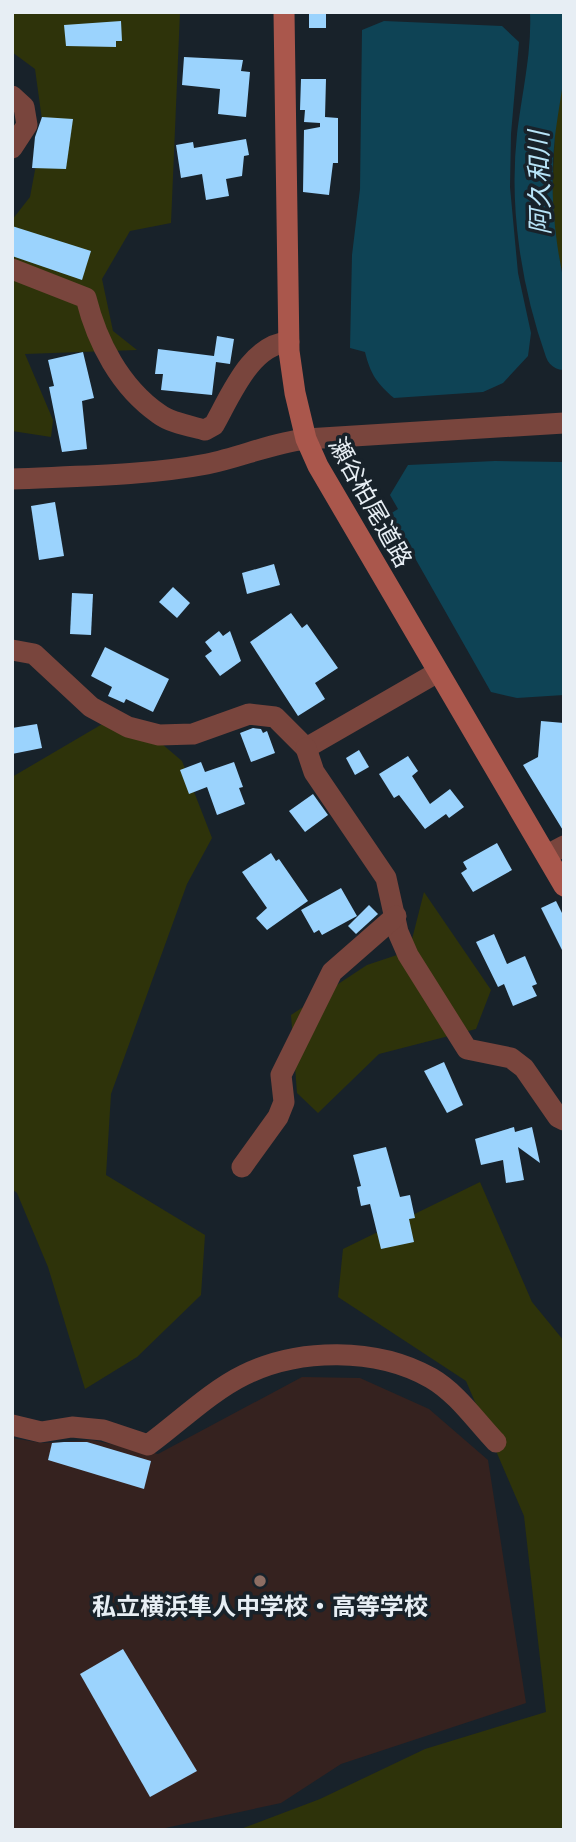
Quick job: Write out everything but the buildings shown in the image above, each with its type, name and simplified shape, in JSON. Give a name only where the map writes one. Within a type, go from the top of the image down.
[{"type":"main road","name":"瀬谷柏尾道路","points":[[284,12],[289,342],[295,393],[306,439],[351,526],[438,672],[555,850],[564,886]]},
{"type":"street","points":[[12,96],[24,107],[27,125],[22,138],[12,148]]},
{"type":"street","points":[[12,269],[86,298],[94,332],[119,373],[159,415],[183,425],[205,430],[214,425],[261,351],[274,343],[289,342]]},
{"type":"street","points":[[12,479],[200,465],[245,456],[281,442],[306,439],[564,423]]},
{"type":"street","points":[[12,650],[34,654],[91,707],[128,727],[159,735],[194,734],[249,714],[275,717],[306,748],[314,772],[386,878],[398,932],[408,955],[467,1049],[511,1058],[524,1068],[558,1117],[564,1120]]},
{"type":"street","points":[[306,748],[438,672]]},
{"type":"street","points":[[242,1167],[278,1117],[284,1102],[281,1075],[332,972],[396,916]]},
{"type":"street","points":[[12,1425],[41,1432],[72,1427],[103,1430],[148,1445],[242,1376],[271,1365],[327,1353],[376,1360],[432,1378],[458,1400],[496,1442]]},
{"type":"shaded area","name":"私立横浜隼人中学校・高等学校","points":[[302,1377],[360,1378],[429,1409],[488,1460],[526,1703],[341,1764],[281,1803],[156,1830],[12,1830],[12,1438],[42,1443],[92,1440],[158,1454]]},
{"type":"green space","points":[[12,12],[180,12],[171,223],[130,231],[102,279],[113,331],[137,350],[25,354],[53,420],[51,437],[12,431],[12,220],[30,197],[43,127],[35,69],[12,52]]},
{"type":"green space","points":[[560,12],[564,12],[564,279],[551,224]]},
{"type":"green space","points":[[104,723],[162,744],[182,761],[212,838],[187,884],[111,1094],[106,1175],[205,1235],[201,1295],[137,1357],[85,1389],[48,1267],[17,1193],[12,1189],[12,777]]},
{"type":"green space","points":[[424,892],[491,990],[476,1029],[379,1054],[318,1113],[297,1093],[291,1015],[367,965],[409,951]]},
{"type":"green space","points":[[480,1182],[532,1302],[564,1341],[564,1830],[238,1830],[320,1799],[425,1749],[546,1712],[524,1516],[466,1381],[338,1297],[343,1249]]},
{"type":"water","points":[[384,21],[502,26],[519,42],[511,134],[510,187],[518,273],[531,333],[528,356],[503,383],[483,392],[394,398],[375,378],[365,352],[350,348],[352,255],[360,189],[362,30]]},
{"type":"water","points":[[495,461],[564,462],[564,695],[517,698],[491,692],[390,514],[398,509],[390,495],[408,465]]},
{"type":"waterway","name":"阿久和川","points":[[549,12],[547,58],[534,162],[535,217],[548,299],[564,351]]},
{"type":"place","name":"私立横浜隼人中学校・高等学校","points":[[260,1581]]}]
